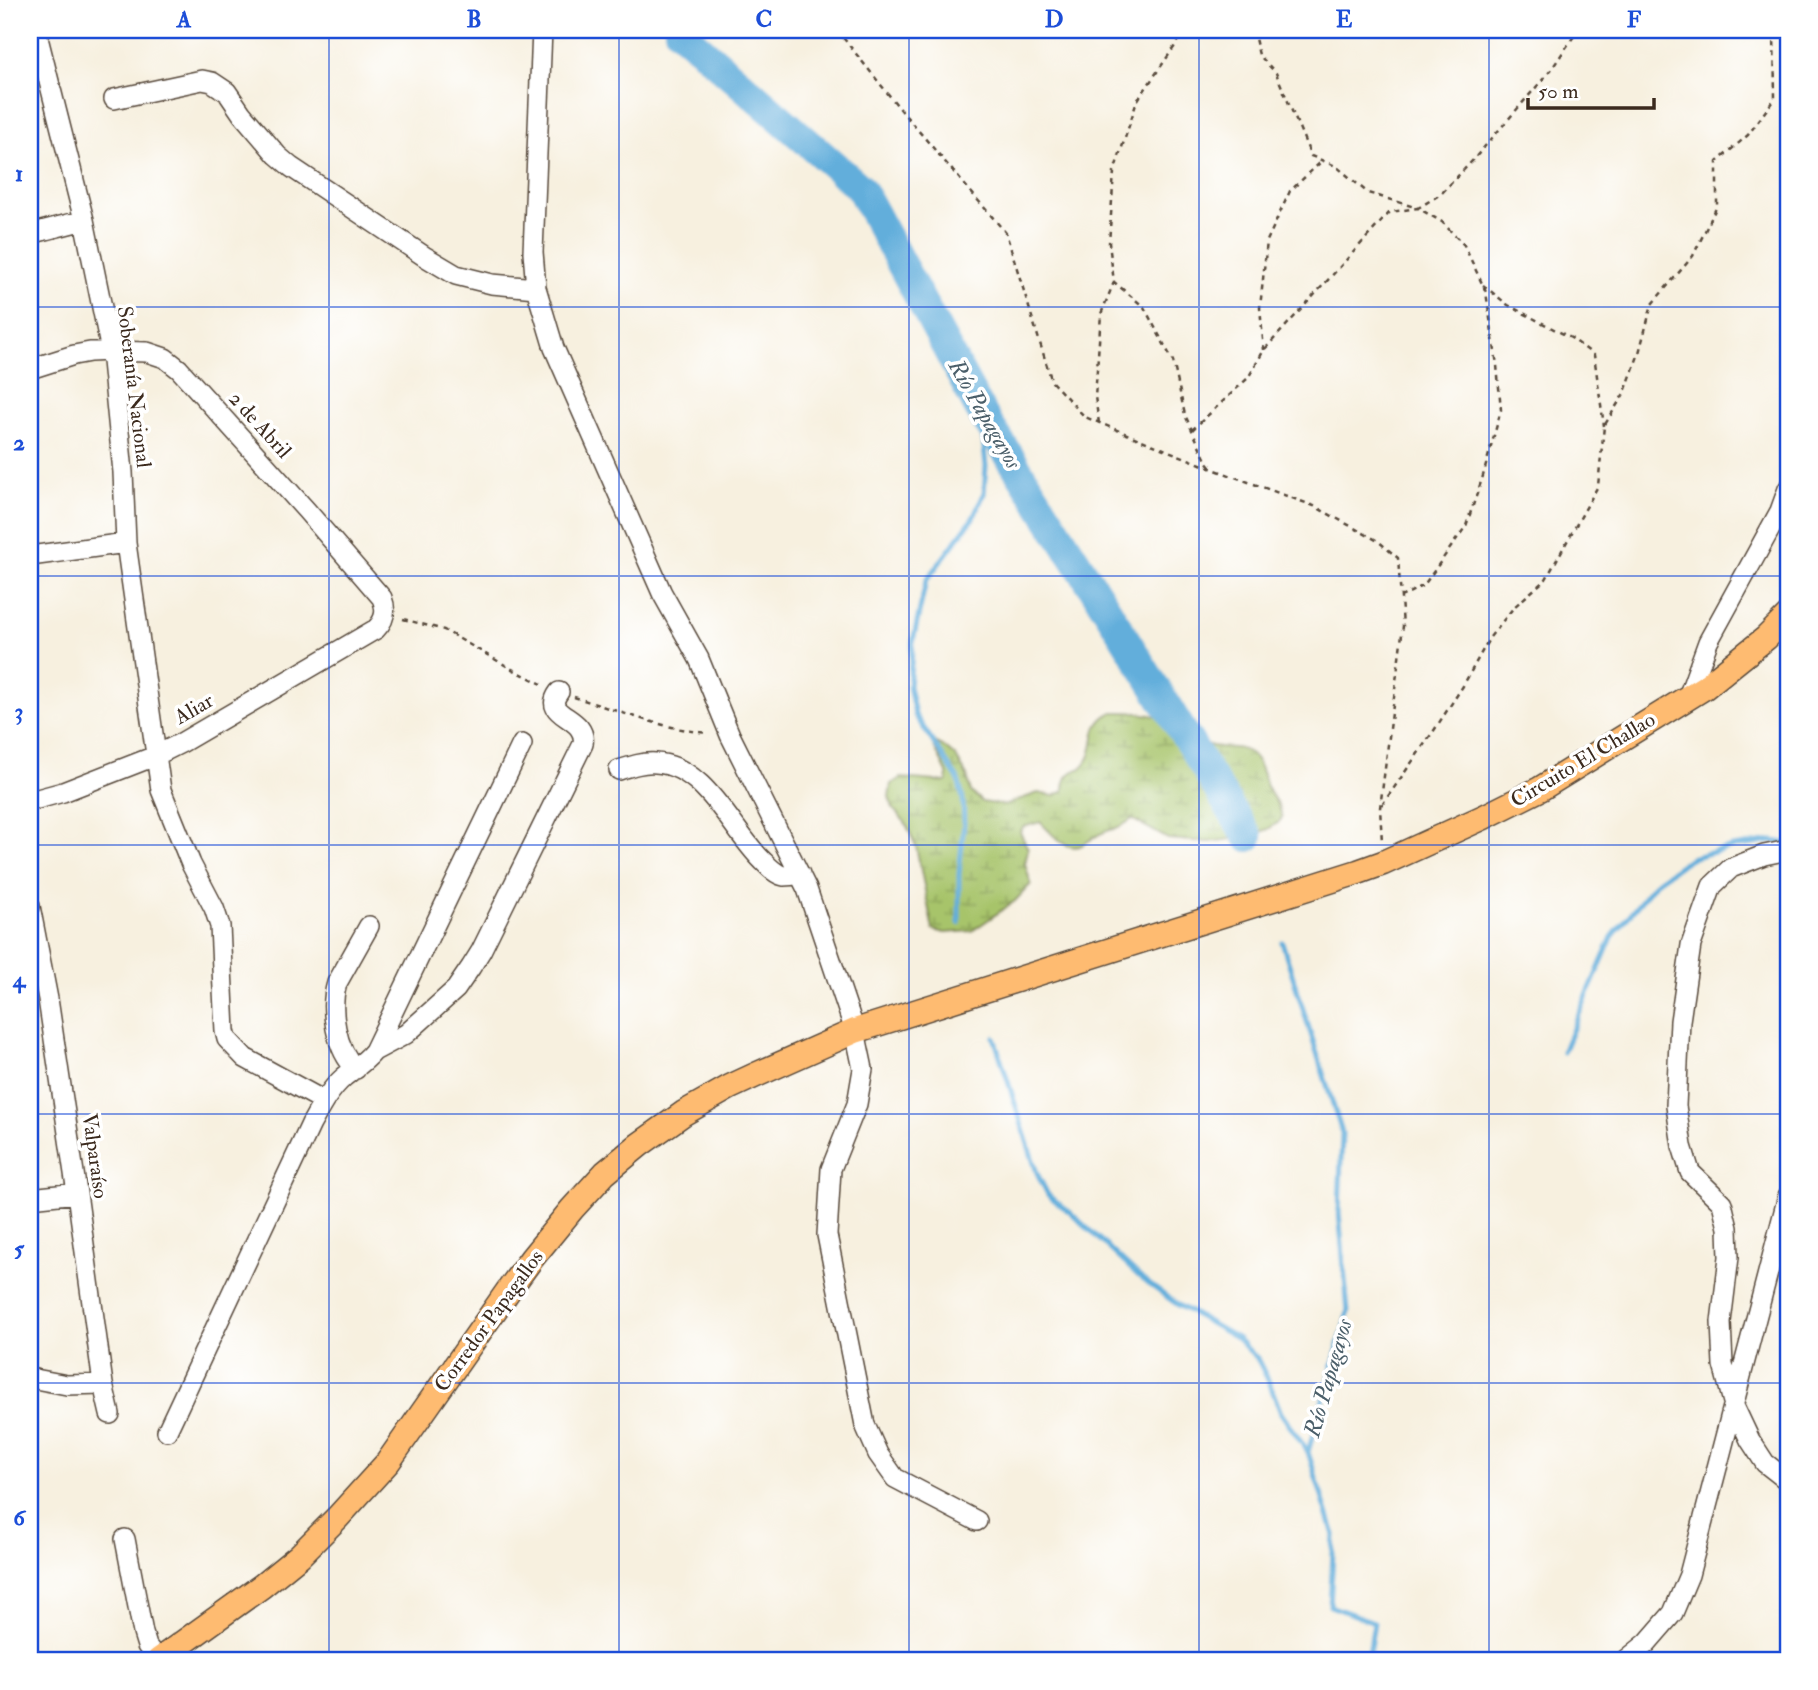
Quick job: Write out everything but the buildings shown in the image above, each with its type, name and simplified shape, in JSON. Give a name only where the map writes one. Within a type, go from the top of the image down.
[{"type":"main road","name":"Circuito El Challao","points":[[1358,872],[1484,817],[1540,789],[1705,687],[1766,638],[1788,616]]},
{"type":"main road","name":"Corredor Papagallos","points":[[159,1660],[262,1586],[299,1556],[338,1517],[388,1462],[532,1258],[572,1209],[606,1173],[639,1145],[684,1114],[730,1087],[855,1031],[1358,872]]},
{"type":"street","name":"Soberanía Nacional","points":[[36,30],[85,220],[110,351],[123,472],[126,543],[161,790],[220,926],[227,1039],[245,1058],[324,1101]]},
{"type":"street","points":[[542,30],[533,252],[536,288],[554,348],[652,572],[699,659],[730,735],[800,874],[855,1031],[863,1069],[857,1104],[831,1169],[827,1235],[865,1425],[878,1454],[895,1478],[977,1521]]},
{"type":"street","points":[[114,99],[202,80],[212,82],[227,92],[251,125],[291,167],[424,256],[456,275],[475,281],[536,288]]},
{"type":"street","points":[[30,234],[85,220]]},
{"type":"street","name":"2 de Abril","points":[[30,369],[90,352],[147,352],[165,358],[179,369],[382,598],[386,614],[382,623],[370,632]]},
{"type":"street","points":[[1688,697],[1708,642],[1780,511],[1788,489]]},
{"type":"street","points":[[30,556],[126,543]]},
{"type":"street","name":"Aliar","points":[[30,801],[56,794],[155,756],[370,632]]},
{"type":"street","points":[[167,1431],[324,1101],[343,1078],[374,1051],[406,1034],[440,1005],[456,989],[481,951],[583,744],[584,737],[577,724],[558,712],[554,704],[555,696],[559,692]]},
{"type":"street","points":[[374,1051],[522,744]]},
{"type":"street","points":[[619,770],[655,762],[685,773],[714,797],[757,855],[772,869],[782,876],[800,874]]},
{"type":"street","points":[[1788,850],[1764,855],[1731,868],[1712,886],[1691,945],[1680,1021],[1676,1106],[1682,1146],[1690,1172],[1722,1203],[1728,1228],[1729,1257],[1721,1322],[1723,1365],[1734,1406],[1749,1440],[1765,1463],[1788,1481]]},
{"type":"street","name":"Valparaíso","points":[[30,906],[48,999],[103,1384],[110,1413]]},
{"type":"street","points":[[356,1069],[346,1060],[341,1046],[333,1012],[334,993],[369,926]]},
{"type":"street","points":[[30,1198],[77,1193]]},
{"type":"street","points":[[1626,1660],[1647,1643],[1674,1613],[1689,1575],[1788,1196]]},
{"type":"street","points":[[30,1378],[68,1385],[103,1384]]},
{"type":"street","points":[[125,1539],[143,1633],[147,1646],[159,1660]]},
{"type":"path","points":[[1099,423],[1095,397],[1101,314],[1114,282],[1109,243],[1114,173],[1137,101],[1185,30]]},
{"type":"path","points":[[1253,30],[1259,55],[1276,73],[1311,156],[1336,166],[1368,193],[1418,208],[1442,222],[1464,245],[1486,292],[1501,410],[1483,475],[1466,526],[1423,585],[1401,597]]},
{"type":"path","points":[[1192,430],[1248,378],[1264,351],[1294,315],[1390,212],[1418,208],[1441,194],[1551,70],[1578,30]]},
{"type":"path","points":[[1604,426],[1625,392],[1652,304],[1693,256],[1717,206],[1717,162],[1748,135],[1775,97],[1774,30]]},
{"type":"path","points":[[838,31],[1006,233],[1052,382],[1085,417],[1213,469],[1314,506],[1378,541],[1398,558],[1403,626],[1380,808],[1383,863]]},
{"type":"path","points":[[1264,351],[1260,308],[1267,241],[1290,191],[1322,160]]},
{"type":"path","points":[[1114,282],[1144,307],[1173,362],[1185,415],[1213,469]]},
{"type":"path","points":[[1380,808],[1463,686],[1490,637],[1514,607],[1546,579],[1598,485],[1604,426],[1594,355],[1571,338],[1508,305],[1482,285]]},
{"type":"green space","points":[[1113,712],[1134,712],[1164,718],[1192,731],[1209,745],[1236,748],[1251,754],[1258,763],[1282,818],[1268,829],[1248,837],[1208,842],[1168,839],[1132,819],[1076,847],[1064,844],[1040,822],[1023,827],[1020,832],[1028,849],[1025,864],[1031,884],[1015,901],[972,931],[945,933],[933,930],[916,846],[905,822],[894,810],[889,797],[891,784],[901,778],[947,782],[947,773],[931,740],[956,757],[967,776],[971,792],[982,802],[1004,805],[1038,793],[1054,796],[1064,791],[1068,776],[1088,760],[1095,731],[1104,717]]},
{"type":"waterway","name":"Río Papagayos","points":[[679,30],[860,188],[980,410],[1248,837]]},
{"type":"waterway","points":[[959,923],[963,799],[958,779],[915,715],[909,686],[913,641],[926,581],[973,518],[984,494],[986,466],[980,410]]},
{"type":"waterway","points":[[1563,1052],[1612,937],[1657,881],[1690,858],[1733,847],[1773,841],[1785,843]]},
{"type":"waterway","name":"Río Papagayos","points":[[1282,942],[1342,1133],[1339,1212],[1348,1312],[1308,1452],[1334,1535],[1330,1606],[1374,1622],[1368,1660]]},
{"type":"waterway","points":[[994,1037],[1037,1173],[1048,1195],[1142,1279],[1178,1305],[1238,1339],[1258,1360],[1281,1413],[1308,1452]]}]
